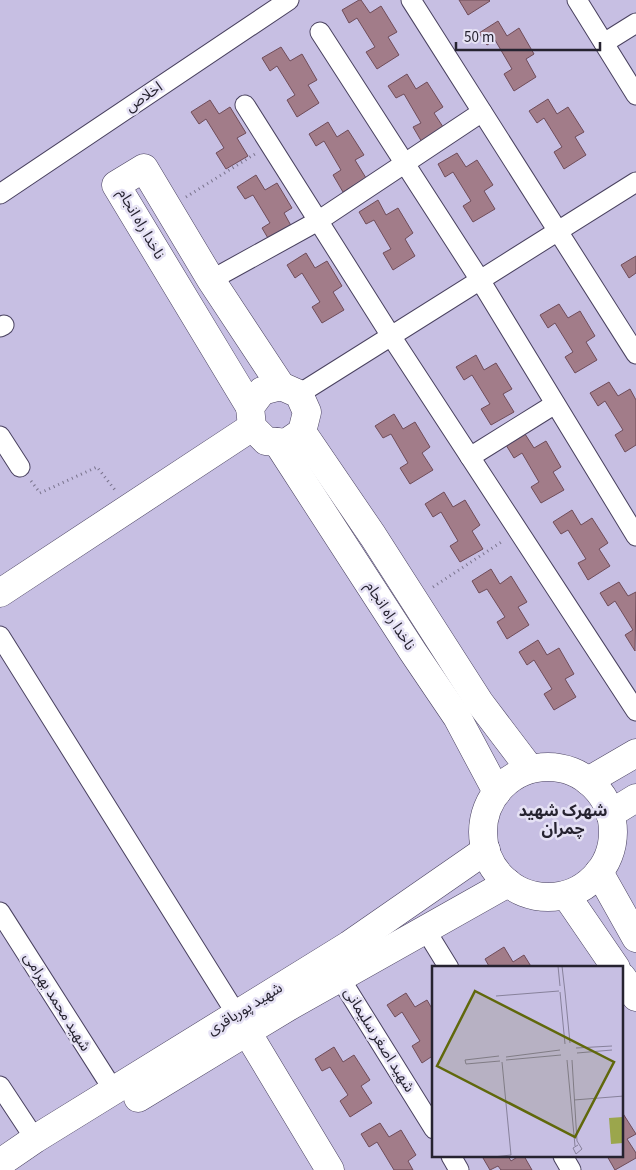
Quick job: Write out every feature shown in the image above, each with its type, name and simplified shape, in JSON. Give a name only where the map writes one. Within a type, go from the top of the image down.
[{"type":"street","name":"اخلاص","points":[[0,194],[289,0]]},
{"type":"street","points":[[411,0],[636,354]]},
{"type":"street","points":[[577,0],[636,95]]},
{"type":"street","points":[[604,43],[636,23]]},
{"type":"street","points":[[320,32],[480,280],[636,536]]},
{"type":"street","points":[[246,105],[391,336],[636,711]]},
{"type":"street","points":[[184,297],[318,221],[482,112]]},
{"type":"street","name":"ناخدا راه انجام","points":[[251,417],[184,297],[116,185],[144,168],[212,280],[290,390]]},
{"type":"street","points":[[0,593],[129,508],[251,417],[262,391],[290,390],[391,336],[636,182]]},
{"type":"street","points":[[251,417],[266,441],[286,443],[302,432],[307,412],[290,390]]},
{"type":"street","points":[[470,457],[555,404]]},
{"type":"street","name":"ناخدا راه انجام","points":[[302,432],[373,536],[480,703],[530,770]]},
{"type":"street","points":[[0,436],[20,467]]},
{"type":"street","name":"ناخدا راه انجام","points":[[277,442],[457,717],[497,792]]},
{"type":"street","points":[[349,552],[373,536]]},
{"type":"street","points":[[413,652],[437,635]]},
{"type":"street","points":[[0,636],[330,1170]]},
{"type":"street","points":[[588,781],[636,753]]},
{"type":"street","points":[[550,767],[570,771],[588,781],[602,796],[610,814],[613,835],[609,855],[599,872],[584,886],[566,895],[546,898],[526,893],[508,884],[494,869],[486,850],[483,830],[487,810],[497,792],[512,778],[530,770],[550,767]]},
{"type":"street","points":[[610,814],[636,798]]},
{"type":"street","name":"شهید پورباقری","points":[[351,962],[486,850]]},
{"type":"street","points":[[599,872],[636,938]]},
{"type":"street","name":"شهید پورباقری","points":[[0,1163],[35,1139],[114,1091],[241,1024],[351,962],[426,929],[508,884]]},
{"type":"street","points":[[566,895],[615,966]]},
{"type":"street","name":"شهید محمد بهرامی","points":[[0,912],[114,1091]]},
{"type":"street","points":[[426,929],[448,966]]},
{"type":"street","name":"شهید اصغر سلیمانی","points":[[351,962],[432,1125]]},
{"type":"street","points":[[624,980],[636,997]]},
{"type":"street","name":"شهید پورباقری","points":[[22,1170],[241,1024]]},
{"type":"street","points":[[0,1086],[35,1139]]},
{"type":"street","points":[[451,1158],[459,1170]]},
{"type":"street","points":[[564,1158],[571,1170]]},
{"type":"path","points":[[168,208],[270,144]]},
{"type":"path","points":[[20,467],[40,493],[98,467],[129,508]]},
{"type":"path","points":[[414,600],[518,531]]},
{"type":"building","points":[[361,0],[370,13],[381,6],[397,32],[388,37],[399,55],[377,69],[366,52],[375,47],[357,18],[349,23],[342,10]]},
{"type":"building","points":[[459,0],[489,0],[490,1],[468,15]]},
{"type":"building","points":[[498,21],[507,36],[519,28],[534,54],[526,59],[536,77],[514,91],[504,74],[512,69],[495,40],[487,45],[479,33]]},
{"type":"building","points":[[281,47],[290,61],[302,54],[317,80],[308,85],[319,103],[297,117],[287,100],[295,95],[277,66],[270,71],[262,58]]},
{"type":"building","points":[[407,74],[416,89],[427,82],[443,107],[434,113],[445,130],[423,144],[413,127],[421,123],[404,94],[396,98],[388,86]]},
{"type":"building","points":[[548,99],[557,114],[568,107],[584,132],[575,137],[586,155],[564,169],[554,152],[562,147],[544,118],[537,123],[529,111]]},
{"type":"building","points":[[210,100],[219,114],[230,107],[246,133],[237,138],[248,156],[226,169],[216,153],[224,148],[206,119],[199,124],[191,112]]},
{"type":"building","points":[[328,122],[337,137],[348,130],[364,155],[355,160],[366,178],[343,192],[333,175],[341,170],[324,141],[316,146],[309,134]]},
{"type":"building","points":[[457,153],[466,167],[477,160],[493,185],[484,191],[495,209],[473,222],[463,206],[471,201],[453,172],[445,177],[438,164]]},
{"type":"building","points":[[256,175],[265,190],[277,183],[292,208],[284,213],[294,231],[272,245],[262,228],[270,223],[253,195],[245,199],[237,187]]},
{"type":"building","points":[[378,200],[386,215],[398,208],[413,233],[405,239],[415,256],[393,270],[383,253],[391,249],[374,220],[366,224],[359,212]]},
{"type":"building","points":[[306,253],[315,268],[327,261],[342,286],[333,292],[344,310],[322,323],[312,307],[320,302],[302,273],[295,278],[287,265]]},
{"type":"building","points":[[636,256],[636,273],[629,278],[621,265]]},
{"type":"building","points":[[559,304],[568,318],[580,311],[595,336],[586,342],[597,360],[575,373],[565,357],[573,352],[555,323],[548,328],[540,315]]},
{"type":"building","points":[[476,355],[484,370],[496,363],[512,389],[503,394],[514,412],[491,425],[481,409],[490,404],[472,375],[464,380],[456,367]]},
{"type":"building","points":[[609,382],[618,396],[630,389],[636,400],[636,445],[625,452],[615,435],[623,430],[605,401],[598,406],[590,393]]},
{"type":"building","points":[[394,414],[403,429],[415,422],[430,447],[422,453],[433,470],[410,484],[400,468],[408,463],[391,434],[383,438],[375,426]]},
{"type":"building","points":[[525,434],[534,448],[546,441],[561,467],[553,472],[564,490],[541,503],[531,487],[539,482],[522,453],[514,458],[506,445]]},
{"type":"building","points":[[444,492],[453,507],[465,500],[480,525],[472,531],[483,549],[460,562],[450,546],[458,541],[441,512],[433,517],[425,504]]},
{"type":"building","points":[[572,510],[581,525],[592,518],[608,543],[599,549],[610,566],[588,580],[578,563],[586,559],[568,530],[561,534],[553,522]]},
{"type":"building","points":[[491,569],[500,584],[511,576],[527,602],[518,607],[529,625],[507,639],[497,622],[505,617],[487,589],[479,593],[472,581]]},
{"type":"building","points":[[619,582],[628,596],[636,592],[635,651],[625,635],[633,630],[615,601],[608,606],[600,593]]},
{"type":"building","points":[[538,640],[547,655],[559,648],[574,674],[565,679],[576,697],[554,710],[544,694],[552,689],[534,660],[527,665],[519,652]]},
{"type":"building","points":[[504,947],[513,962],[524,955],[531,966],[489,966],[485,959]]},
{"type":"building","points":[[406,993],[415,1007],[427,1000],[432,1009],[432,1056],[422,1063],[412,1046],[420,1041],[402,1012],[395,1017],[387,1005]]},
{"type":"building","points":[[334,1047],[343,1062],[354,1055],[370,1080],[361,1086],[372,1103],[350,1117],[340,1101],[348,1095],[330,1067],[322,1071],[315,1059]]},
{"type":"building","points":[[624,1115],[636,1134],[627,1139],[636,1153],[636,1158],[615,1170],[608,1158],[624,1158]]},
{"type":"building","points":[[380,1123],[389,1137],[401,1130],[416,1155],[408,1161],[413,1170],[394,1170],[377,1142],[369,1147],[361,1134]]},
{"type":"building","points":[[483,1158],[509,1158],[511,1161],[516,1158],[525,1158],[532,1170],[501,1170],[498,1166],[490,1170]]},
{"type":"district","name":"شهرک شهید چمران","points":[[563,820]]}]
